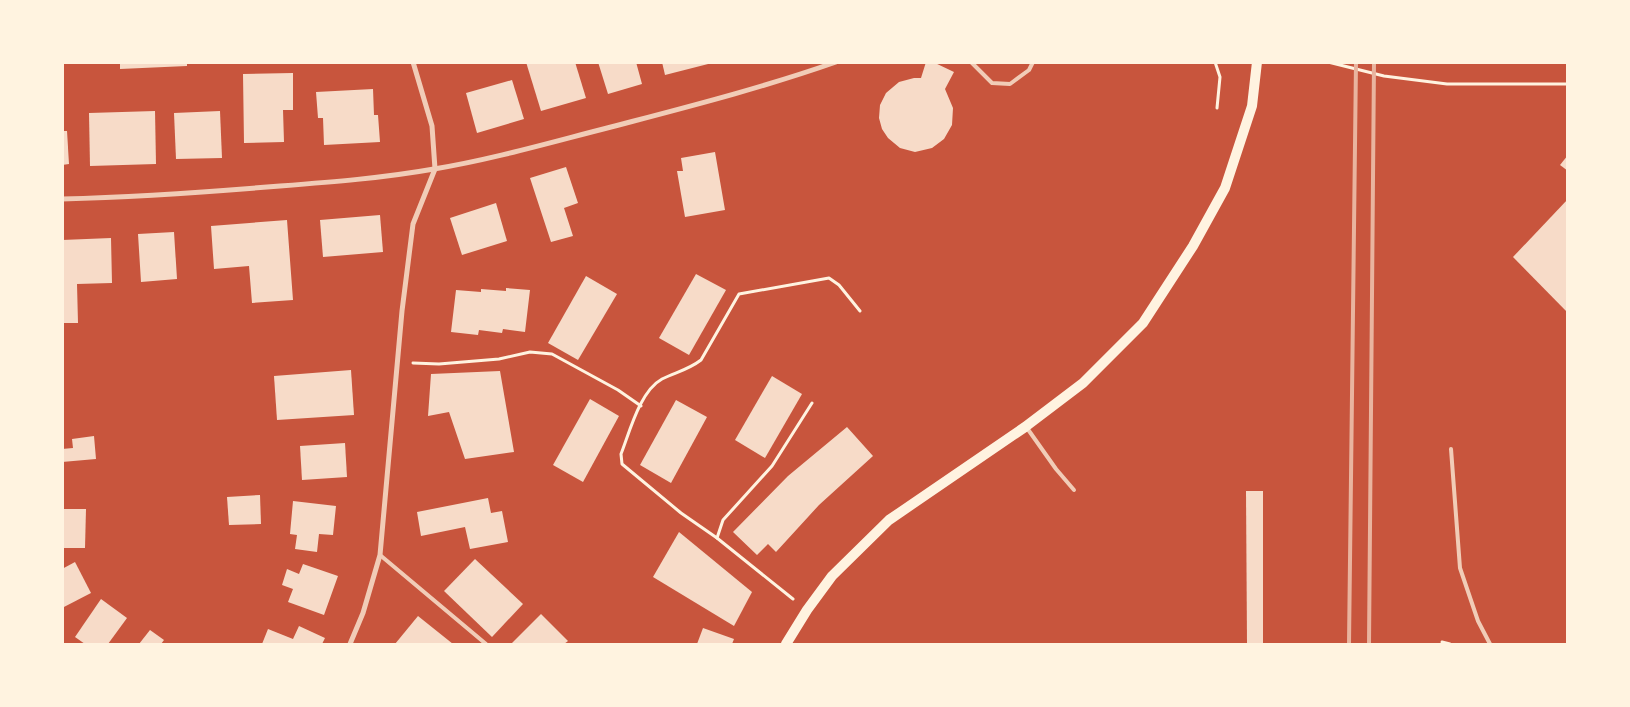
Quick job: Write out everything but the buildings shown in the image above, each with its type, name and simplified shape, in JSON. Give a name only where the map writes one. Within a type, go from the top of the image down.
[{"type":"main road","points":[[786,644],[807,610],[832,576],[889,520],[1025,427],[1083,383],[1143,323],[1193,246],[1226,188],[1252,106],[1257,62]]},
{"type":"street","points":[[350,644],[363,613],[380,555],[402,311],[413,224],[435,169],[432,126],[413,62]]},
{"type":"street","points":[[62,199],[115,198],[256,188],[364,179],[435,169],[510,153],[691,106],[796,76],[836,62]]},
{"type":"lane","points":[[970,62],[992,83],[1010,84],[1029,70],[1034,62]]},
{"type":"lane","points":[[1025,427],[1074,490]]},
{"type":"lane","points":[[1451,449],[1460,568],[1478,621],[1490,644]]},
{"type":"lane","points":[[380,555],[486,644]]},
{"type":"path","points":[[1215,62],[1220,77],[1218,108]]},
{"type":"path","points":[[1328,62],[1384,76],[1446,84],[1568,84]]},
{"type":"path","points":[[807,610],[717,538],[681,513],[622,464],[621,454],[649,390],[662,380],[691,368],[701,360],[739,294],[829,278],[839,285],[860,311]]},
{"type":"path","points":[[398,363],[439,364],[499,359],[530,352],[552,354],[618,390],[641,406]]},
{"type":"path","points":[[717,538],[723,520],[772,466],[812,403]]},
{"type":"path","points":[[1442,642],[1450,644]]},
{"type":"railway","points":[[1349,644],[1356,62]]},
{"type":"railway","points":[[1369,644],[1374,62]]}]
